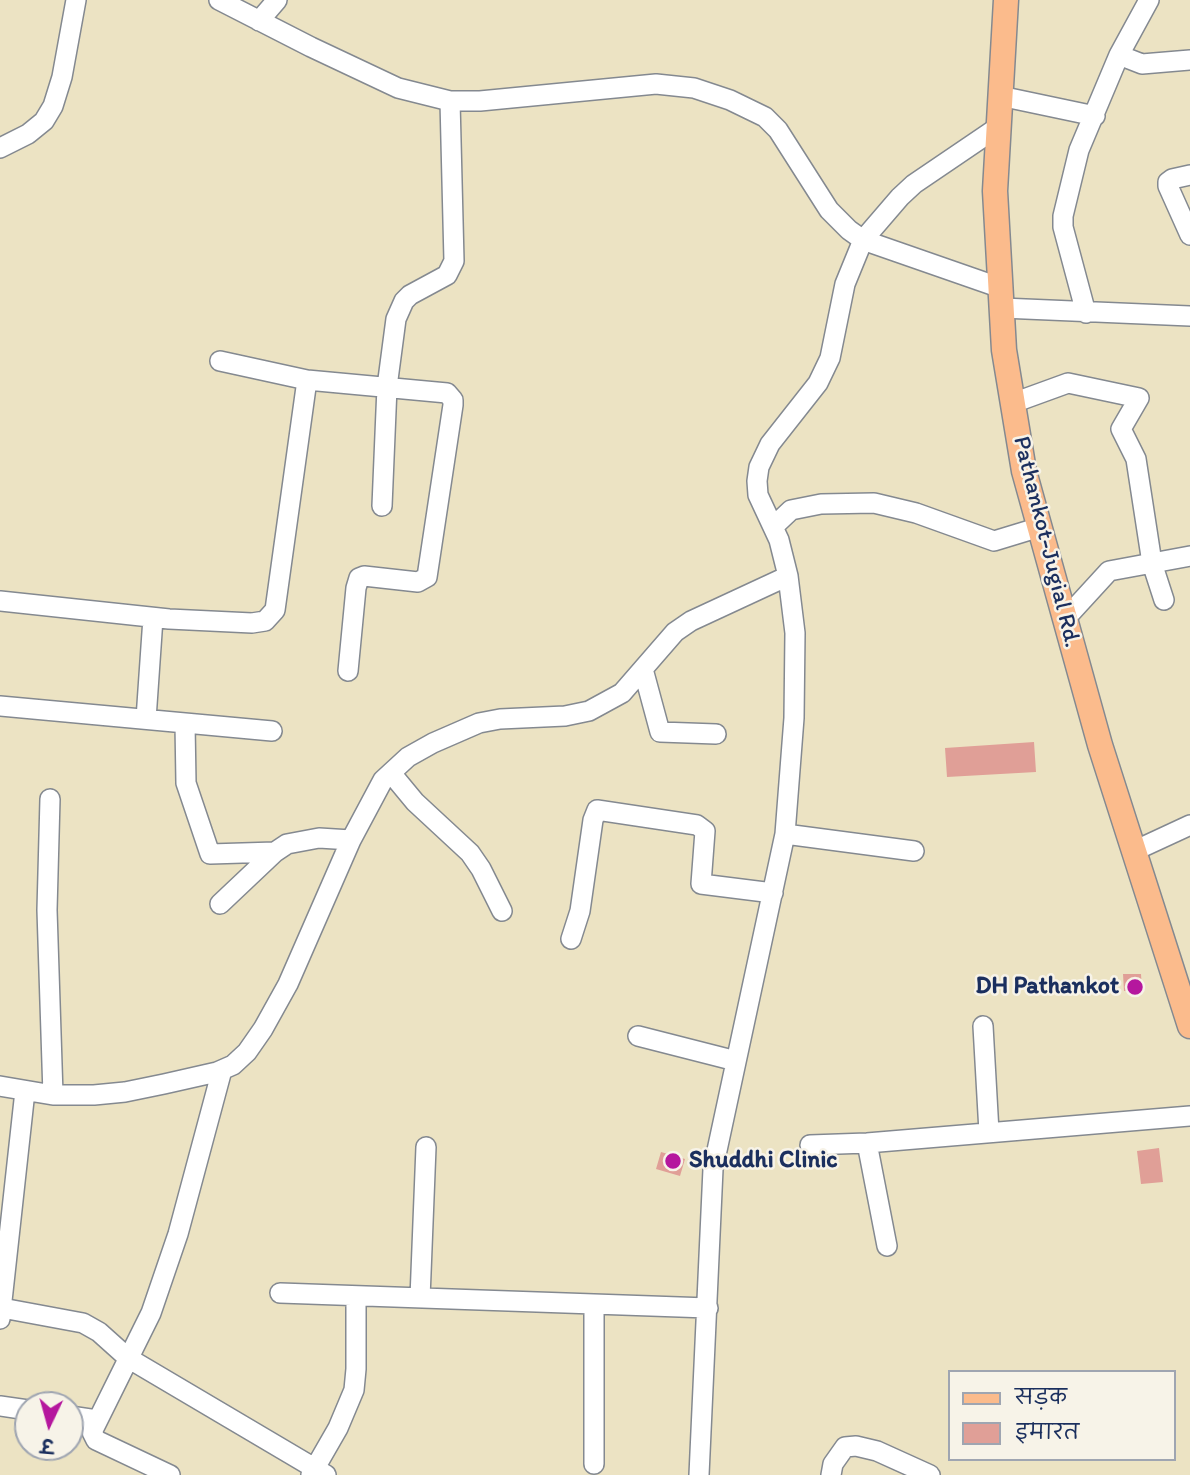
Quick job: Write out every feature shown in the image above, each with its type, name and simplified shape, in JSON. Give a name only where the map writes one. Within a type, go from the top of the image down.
[{"type":"main road","name":"Pathankot-Jugial Rd.","points":[[1006,0],[995,191],[1004,350],[1024,471],[1100,745],[1190,1027]]},
{"type":"street","points":[[0,148],[28,134],[44,121],[53,106],[62,77],[76,0]]},
{"type":"street","points":[[219,0],[398,88],[450,101],[480,101],[656,83],[694,88],[730,100],[765,117],[778,130],[829,210],[863,240],[1001,298],[1086,313],[1190,316]]},
{"type":"street","points":[[259,21],[277,0]]},
{"type":"street","points":[[1086,313],[1065,239],[1063,216],[1079,150],[1119,55],[1149,0]]},
{"type":"street","points":[[1119,55],[1142,64],[1190,61]]},
{"type":"street","points":[[1000,96],[1095,116]]},
{"type":"street","points":[[382,506],[387,387],[396,318],[410,295],[447,275],[454,261],[450,101]]},
{"type":"street","points":[[699,1475],[713,1169],[785,834],[795,633],[785,558],[757,488],[763,455],[824,372],[830,358],[845,284],[863,240],[914,184],[998,127]]},
{"type":"street","points":[[1190,175],[1172,179],[1167,186],[1190,235]]},
{"type":"street","points":[[220,361],[307,380],[447,393],[453,400],[427,577],[418,582],[364,576],[359,578],[348,671]]},
{"type":"street","points":[[0,601],[153,618],[252,623],[265,621],[275,610],[307,380]]},
{"type":"street","points":[[1013,403],[1068,383],[1139,398],[1121,429],[1136,459],[1152,563],[1164,600]]},
{"type":"street","points":[[773,527],[791,510],[821,504],[874,503],[916,513],[994,541],[1040,527]]},
{"type":"street","points":[[1066,619],[1109,571],[1190,556]]},
{"type":"street","points":[[0,1086],[53,1095],[125,1092],[222,1070],[233,1065],[247,1052],[263,1029],[288,984],[351,840],[383,780],[408,757],[479,723],[500,719],[565,716],[589,711],[622,693],[668,639],[691,621],[788,576]]},
{"type":"street","points":[[146,719],[153,618]]},
{"type":"street","points":[[643,669],[660,732],[716,734]]},
{"type":"street","points":[[0,706],[272,731]]},
{"type":"street","points":[[185,724],[186,783],[210,854],[275,852]]},
{"type":"street","points":[[391,773],[415,802],[470,853],[502,911]]},
{"type":"street","points":[[50,799],[47,910],[53,1095]]},
{"type":"street","points":[[571,939],[580,911],[593,820],[597,810],[697,825],[705,831],[701,884],[773,893]]},
{"type":"street","points":[[1134,851],[1190,825]]},
{"type":"street","points":[[785,834],[914,851]]},
{"type":"street","points":[[220,904],[287,844],[319,838],[351,840]]},
{"type":"street","points":[[983,1026],[989,1132]]},
{"type":"street","points":[[638,1036],[736,1061]]},
{"type":"street","points":[[170,1475],[96,1440],[92,1432],[150,1313],[178,1234],[222,1070]]},
{"type":"street","points":[[25,1091],[1,1313],[83,1322],[99,1332],[128,1358],[318,1473],[354,1390],[356,1296]]},
{"type":"street","points":[[810,1145],[867,1143],[1190,1115]]},
{"type":"street","points":[[867,1143],[887,1246]]},
{"type":"street","points":[[420,1298],[426,1147]]},
{"type":"street","points":[[280,1293],[708,1308]]},
{"type":"street","points":[[594,1304],[594,1464]]},
{"type":"street","points":[[84,1418],[97,1420]]},
{"type":"street","points":[[831,1475],[833,1464],[845,1447],[856,1446],[877,1451],[930,1475]]},
{"type":"building","points":[[1034,742],[1036,772],[947,777],[945,748]]},
{"type":"building","points":[[1123,974],[1141,974],[1142,991],[1124,991]]},
{"type":"building","points":[[1159,1148],[1163,1182],[1141,1184],[1137,1151]]},
{"type":"building","points":[[661,1152],[685,1159],[680,1176],[656,1169]]},
{"type":"place","name":"DH Pathankot","points":[[1135,987]]},
{"type":"place","name":"Shuddhi Clinic","points":[[673,1161]]}]
